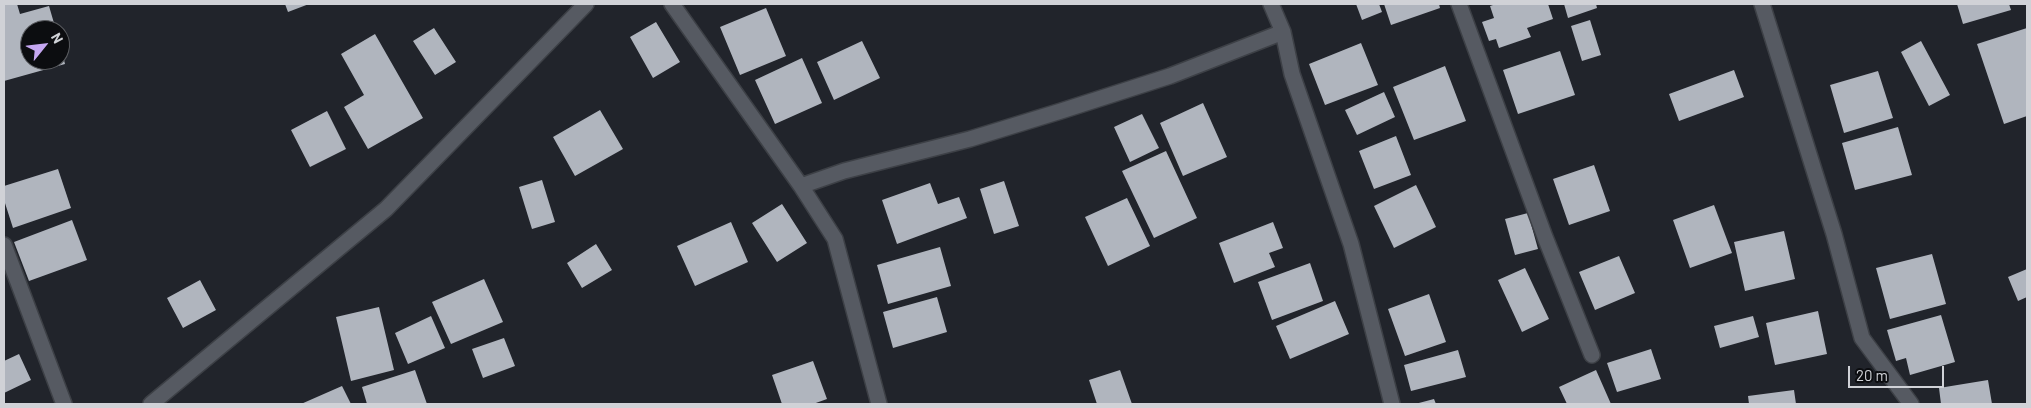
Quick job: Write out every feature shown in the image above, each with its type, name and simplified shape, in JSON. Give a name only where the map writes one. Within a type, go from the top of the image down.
[{"type":"street","points":[[151,404],[386,209],[586,4]]},
{"type":"street","points":[[672,4],[801,186],[835,239],[879,404]]},
{"type":"street","points":[[1271,4],[1283,32],[1292,74],[1350,244],[1392,404]]},
{"type":"street","points":[[1459,4],[1545,237],[1592,355]]},
{"type":"street","points":[[1762,4],[1834,234],[1862,338],[1900,386],[1911,404]]},
{"type":"street","points":[[801,186],[844,171],[970,139],[1061,112],[1170,76],[1283,32]]},
{"type":"street","points":[[4,245],[64,404]]},
{"type":"building","points":[[4,4],[17,4],[20,14],[49,6],[53,20],[20,20],[20,70],[43,70],[4,81]]},
{"type":"building","points":[[285,4],[309,4],[288,12]]},
{"type":"building","points":[[1356,4],[1379,4],[1382,12],[1362,20]]},
{"type":"building","points":[[1384,4],[1439,4],[1440,8],[1391,25]]},
{"type":"building","points":[[1496,4],[1548,4],[1553,19],[1527,28],[1531,37],[1499,48],[1496,39],[1489,41],[1482,22],[1494,18],[1490,6]]},
{"type":"building","points":[[1564,4],[1596,4],[1597,8],[1568,18]]},
{"type":"building","points":[[1957,4],[2009,4],[2011,10],[1963,24]]},
{"type":"building","points":[[766,8],[786,56],[740,75],[720,27]]},
{"type":"building","points":[[1590,20],[1601,55],[1582,61],[1571,26]]},
{"type":"building","points":[[656,22],[680,62],[653,78],[630,37]]},
{"type":"building","points":[[434,28],[456,62],[435,75],[413,41]]},
{"type":"building","points":[[2027,28],[2027,116],[2004,124],[1977,44]]},
{"type":"building","points":[[375,34],[423,118],[368,149],[344,107],[364,95],[341,54]]},
{"type":"building","points":[[862,41],[880,78],[834,100],[817,62]]},
{"type":"building","points":[[1921,41],[1950,95],[1929,106],[1901,52]]},
{"type":"building","points":[[1361,43],[1378,85],[1325,105],[1309,64]]},
{"type":"building","points":[[1560,51],[1575,95],[1518,114],[1503,70]]},
{"type":"building","points":[[802,58],[822,103],[775,124],[755,80]]},
{"type":"building","points":[[1445,66],[1466,121],[1414,140],[1393,87]]},
{"type":"building","points":[[1734,70],[1744,97],[1679,121],[1669,94]]},
{"type":"building","points":[[1878,71],[1893,118],[1844,133],[1830,85]]},
{"type":"building","points":[[1384,92],[1395,117],[1357,135],[1345,110]]},
{"type":"building","points":[[1203,103],[1227,157],[1183,176],[1160,123]]},
{"type":"building","points":[[600,110],[623,149],[575,176],[553,137]]},
{"type":"building","points":[[327,111],[346,149],[310,167],[291,130]]},
{"type":"building","points":[[1142,114],[1159,148],[1130,162],[1114,127]]},
{"type":"building","points":[[1898,127],[1912,175],[1855,190],[1842,143]]},
{"type":"building","points":[[1396,136],[1411,175],[1374,189],[1359,151]]},
{"type":"building","points":[[1166,151],[1197,218],[1154,238],[1122,171]]},
{"type":"building","points":[[1594,165],[1610,211],[1569,225],[1553,179]]},
{"type":"building","points":[[58,169],[71,208],[13,228],[4,200],[4,186]]},
{"type":"building","points":[[542,180],[555,222],[532,229],[519,187]]},
{"type":"building","points":[[1004,181],[1019,226],[994,234],[980,189]]},
{"type":"building","points":[[930,183],[938,204],[959,197],[967,218],[897,244],[882,200]]},
{"type":"building","points":[[1416,185],[1436,227],[1394,248],[1374,206]]},
{"type":"building","points":[[1127,198],[1150,246],[1108,266],[1085,217]]},
{"type":"building","points":[[782,204],[807,243],[777,262],[752,223]]},
{"type":"building","points":[[1714,205],[1732,253],[1690,268],[1673,220]]},
{"type":"building","points":[[1528,213],[1538,249],[1515,255],[1505,219]]},
{"type":"building","points":[[72,220],[87,260],[29,281],[14,242]]},
{"type":"building","points":[[731,222],[748,262],[695,286],[677,246]]},
{"type":"building","points":[[1273,222],[1283,248],[1269,253],[1275,267],[1234,283],[1219,243]]},
{"type":"building","points":[[1784,231],[1795,279],[1745,291],[1734,242]]},
{"type":"building","points":[[596,244],[612,270],[582,288],[567,263]]},
{"type":"building","points":[[940,247],[951,286],[888,304],[877,265]]},
{"type":"building","points":[[1932,254],[1946,304],[1890,319],[1876,268]]},
{"type":"building","points":[[1619,256],[1635,293],[1595,310],[1579,272]]},
{"type":"building","points":[[1310,263],[1323,301],[1272,320],[1258,282]]},
{"type":"building","points":[[1525,268],[1549,319],[1522,332],[1498,280]]},
{"type":"building","points":[[2027,269],[2027,297],[2018,301],[2008,277]]},
{"type":"building","points":[[484,279],[503,322],[451,344],[432,302]]},
{"type":"building","points":[[200,280],[216,310],[183,328],[167,298]]},
{"type":"building","points":[[1429,294],[1446,342],[1405,356],[1388,309]]},
{"type":"building","points":[[937,297],[947,332],[893,348],[883,312]]},
{"type":"building","points":[[1335,301],[1349,334],[1290,359],[1276,326]]},
{"type":"building","points":[[379,307],[394,370],[351,381],[336,317]]},
{"type":"building","points":[[1818,311],[1827,354],[1775,365],[1766,323]]},
{"type":"building","points":[[1941,315],[1955,362],[1910,375],[1906,358],[1896,361],[1887,330]]},
{"type":"building","points":[[431,316],[445,348],[408,364],[395,333]]},
{"type":"building","points":[[1753,316],[1759,337],[1720,348],[1714,326]]},
{"type":"building","points":[[504,338],[515,366],[483,378],[472,349]]},
{"type":"building","points":[[1651,349],[1661,379],[1617,392],[1607,363]]},
{"type":"building","points":[[1458,350],[1466,377],[1411,391],[1404,365]]},
{"type":"building","points":[[19,354],[31,380],[4,393],[4,361]]},
{"type":"building","points":[[813,361],[827,399],[813,404],[782,404],[772,375]]},
{"type":"building","points":[[415,370],[427,404],[367,404],[362,387]]},
{"type":"building","points":[[1120,370],[1132,404],[1097,404],[1089,380]]},
{"type":"building","points":[[1596,370],[1611,404],[1567,404],[1559,387]]},
{"type":"building","points":[[1988,380],[1992,404],[1941,404],[1939,388]]},
{"type":"building","points":[[342,386],[351,404],[301,404]]},
{"type":"building","points":[[1794,390],[1796,404],[1749,404],[1748,396]]},
{"type":"building","points":[[1434,399],[1436,404],[1415,404]]}]
